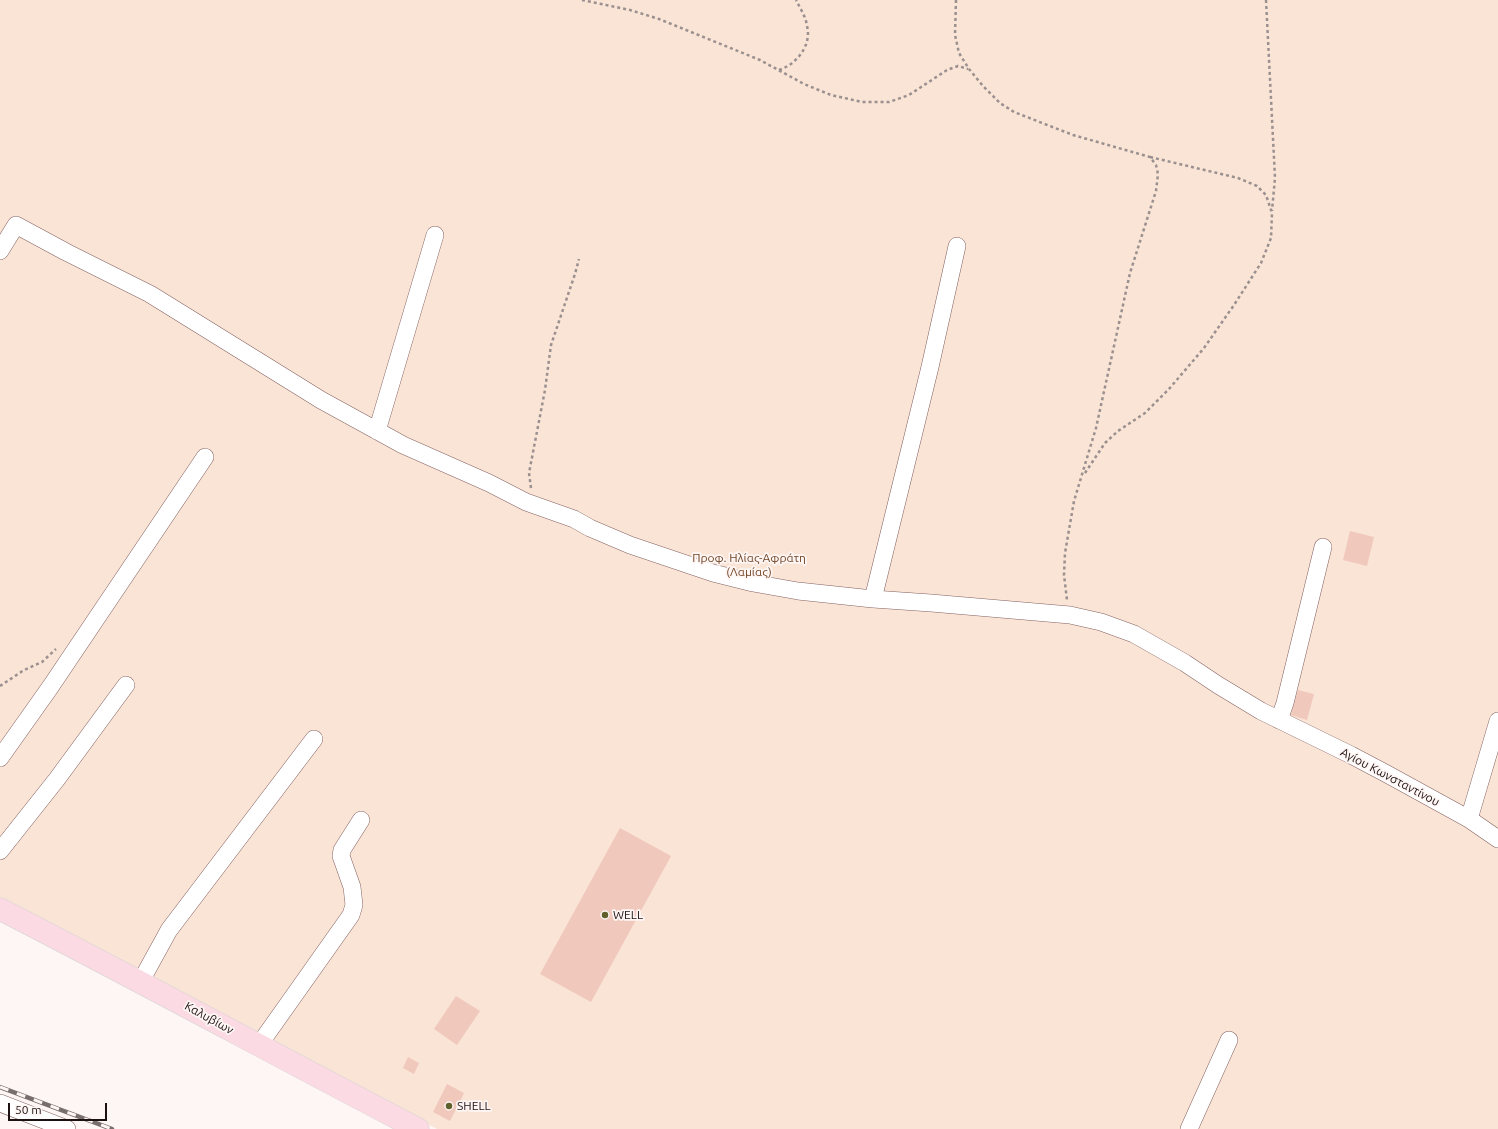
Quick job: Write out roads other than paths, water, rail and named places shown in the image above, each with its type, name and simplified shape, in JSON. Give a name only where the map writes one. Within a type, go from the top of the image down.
[{"type":"main road","name":"Καλυβίων","points":[[0,908],[141,981],[418,1129]]},
{"type":"street","name":"Αγίου Κωνσταντίνου","points":[[0,251],[16,225],[150,294],[321,400],[377,431],[430,458],[489,483],[526,502],[574,519],[590,528],[630,545],[713,573],[753,583],[798,591],[873,599],[1070,615],[1101,622],[1134,634],[1185,663],[1242,700],[1351,755],[1469,819],[1498,839]]},
{"type":"street","points":[[377,431],[435,235]]},
{"type":"street","points":[[873,599],[930,367],[957,246]]},
{"type":"street","points":[[0,758],[79,644],[205,456]]},
{"type":"street","points":[[1279,720],[1285,702],[1322,547]]},
{"type":"street","points":[[0,851],[57,779],[126,685]]},
{"type":"street","points":[[1469,819],[1498,721]]},
{"type":"street","points":[[141,981],[168,930],[314,739]]},
{"type":"street","points":[[259,1045],[351,916],[354,905],[352,887],[341,856],[342,850],[361,820]]},
{"type":"street","points":[[1189,1129],[1228,1040]]},
{"type":"street","points":[[0,1103],[67,1129]]},
{"type":"railway","points":[[0,1087],[112,1129]]},
{"type":"place","name":"WELL","points":[[605,915]]},
{"type":"place","name":"SHELL","points":[[449,1106]]},
{"type":"park label","name":"Προφ. Ηλίας-Αφράτη (Λαμίας)","points":[[749,565]]}]
